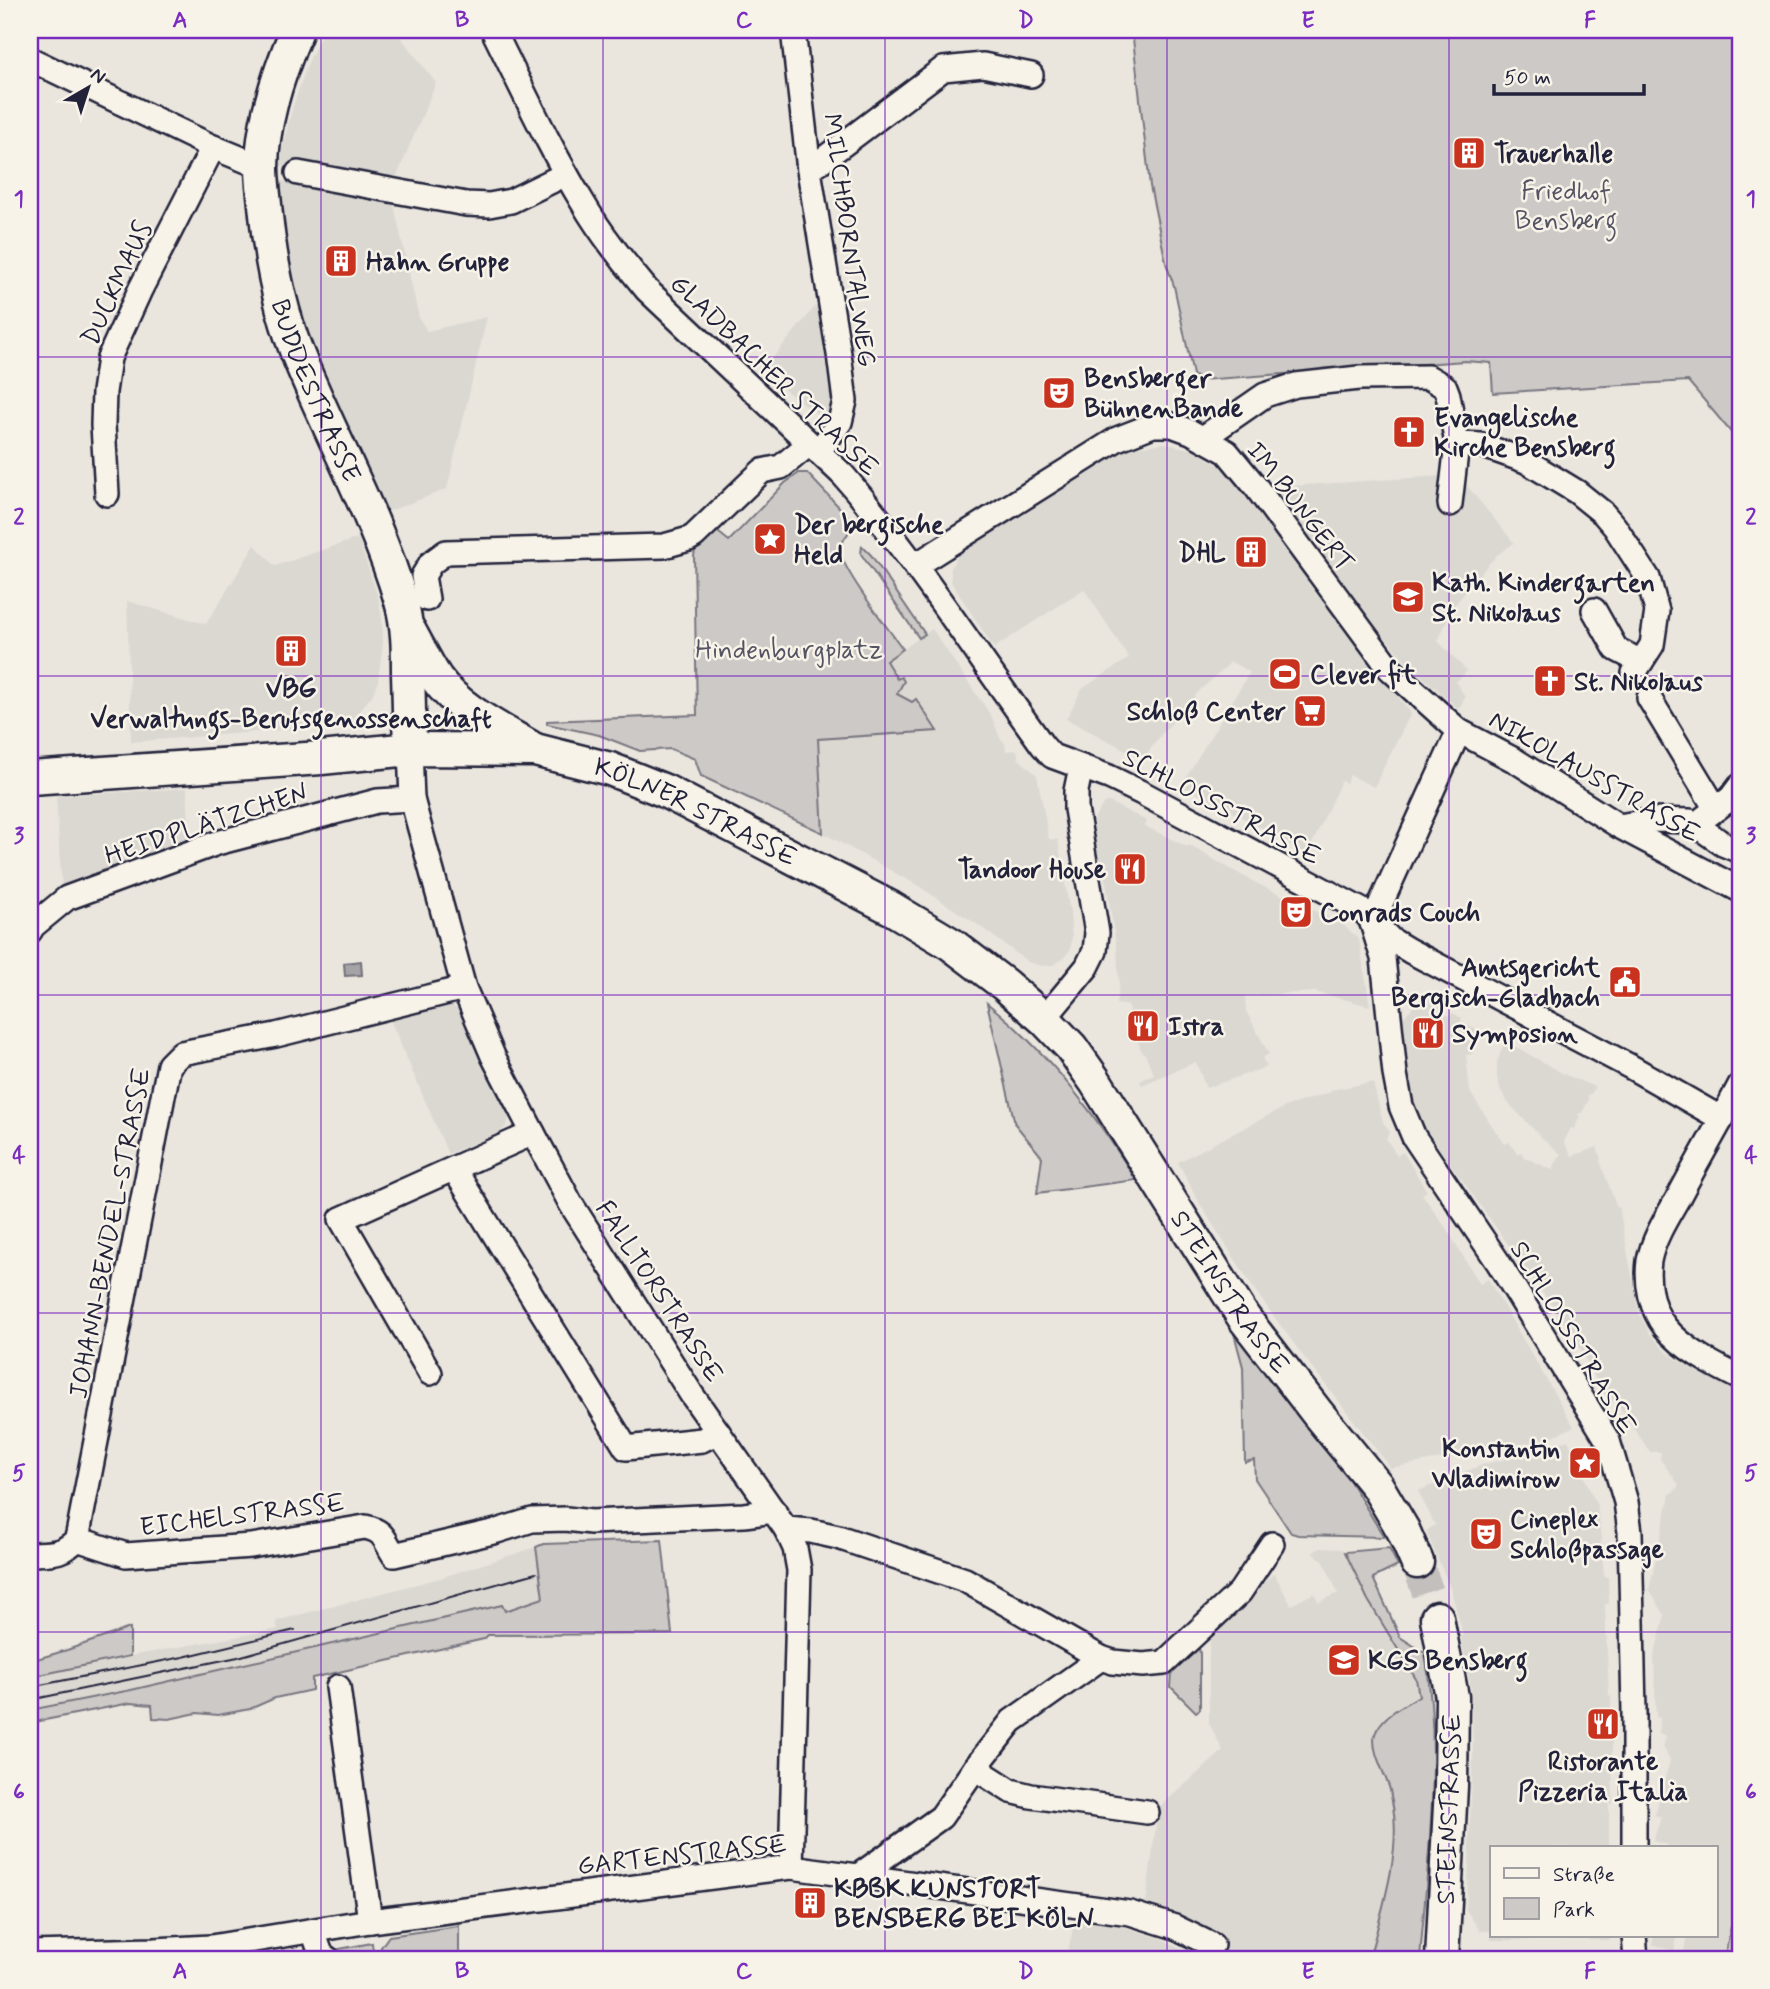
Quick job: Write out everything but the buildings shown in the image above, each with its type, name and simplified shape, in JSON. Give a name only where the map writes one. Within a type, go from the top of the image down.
[{"type":"main road","name":"BUDDESTRASSE","points":[[297,30],[277,85],[267,126],[262,167],[276,288],[301,363],[387,558],[407,626],[410,749]]},
{"type":"main road","points":[[407,626],[437,679],[451,694],[490,723],[535,750]]},
{"type":"main road","name":"KÖLNER STRASSE","points":[[30,778],[321,758],[410,749],[535,750],[610,769],[665,791],[891,908],[951,944],[1001,981],[1044,1019]]},
{"type":"main road","name":"STEINSTRASSE","points":[[1044,1019],[1070,1047],[1095,1081],[1244,1318],[1377,1486],[1403,1530],[1417,1562]]},
{"type":"main road","name":"STEINSTRASSE","points":[[1437,1618],[1452,1697],[1451,1786],[1442,1959]]},
{"type":"street","name":"GLADBACHER STRASSE","points":[[493,30],[566,174],[603,234],[647,290],[814,448],[869,505],[916,565],[1042,746]]},
{"type":"street","name":"MILCHBORNTALWEG","points":[[427,599],[423,576],[431,562],[446,552],[664,546],[689,540],[762,471],[781,467],[814,448],[841,422],[845,401],[809,170],[793,30]]},
{"type":"street","points":[[30,58],[214,147],[262,167]]},
{"type":"street","points":[[809,170],[943,69],[983,65],[1031,75]]},
{"type":"street","name":"DUCKMAUS","points":[[107,494],[103,425],[109,358],[140,290],[214,147]]},
{"type":"street","points":[[298,173],[466,204],[489,205],[512,201],[566,174]]},
{"type":"street","points":[[1203,438],[1265,395],[1296,385],[1359,378],[1429,377],[1445,387],[1457,444],[1450,504]]},
{"type":"street","name":"IM BUNGERT","points":[[916,565],[1117,439],[1153,425],[1172,425],[1227,452],[1256,487],[1390,669],[1459,731]]},
{"type":"street","points":[[1457,444],[1480,444],[1526,461],[1577,492],[1603,513],[1615,527],[1648,578],[1657,611],[1652,645],[1637,668],[1616,649],[1594,610]]},
{"type":"street","points":[[1649,698],[1716,809]]},
{"type":"street","name":"NIKOLAUSSTRASSE","points":[[1372,923],[1459,731],[1516,761],[1619,826],[1740,890]]},
{"type":"street","name":"SCHLOSSSTRASSE","points":[[1042,746],[1052,756],[1110,777],[1363,911],[1390,939],[1410,951],[1722,1119]]},
{"type":"street","name":"FALLTORSTRASSE","points":[[410,749],[412,799],[464,988],[493,1056],[571,1204],[692,1395],[780,1520],[795,1548],[799,1570],[791,1867]]},
{"type":"street","points":[[1044,1019],[1087,967],[1095,951],[1097,933],[1076,809],[1076,791],[1081,767]]},
{"type":"street","points":[[1619,826],[1654,820],[1690,821],[1706,817],[1731,798],[1740,786]]},
{"type":"street","name":"HEIDPLÄTZCHEN","points":[[30,931],[68,898],[217,843],[377,801],[412,799]]},
{"type":"street","points":[[1690,821],[1723,844],[1740,851]]},
{"type":"street","name":"SCHLOSSSTRASSE","points":[[1372,923],[1383,958],[1401,1106],[1414,1137],[1498,1262],[1608,1441],[1626,1502],[1630,1532],[1634,1846]]},
{"type":"street","name":"JOHANN-BENDEL-STRASSE","points":[[77,1539],[169,1065],[181,1052],[275,1035],[464,988]]},
{"type":"street","points":[[1740,1084],[1687,1181],[1653,1248],[1649,1263],[1650,1296],[1664,1326],[1675,1338],[1740,1378]]},
{"type":"street","points":[[430,1373],[341,1219],[533,1133]]},
{"type":"street","points":[[454,1169],[626,1448],[702,1440],[718,1432]]},
{"type":"street","name":"EICHELSTRASSE","points":[[77,1539],[127,1555],[251,1546],[365,1527],[376,1529],[384,1536],[394,1555],[532,1520],[566,1519],[592,1522],[744,1515],[780,1520],[838,1536],[965,1580],[1101,1658],[1143,1665],[1164,1663],[1240,1592],[1272,1544]]},
{"type":"street","points":[[30,1554],[61,1552],[77,1539]]},
{"type":"street","points":[[858,1876],[941,1816],[1012,1721],[1101,1658]]},
{"type":"street","points":[[338,1687],[370,1921]]},
{"type":"street","points":[[975,1768],[1011,1791],[1147,1812]]},
{"type":"street","name":"GARTENSTRASSE","points":[[30,1953],[154,1951],[211,1947],[370,1921],[791,1867],[1129,1913],[1175,1927],[1212,1945]]},
{"type":"street","points":[[313,1931],[321,1954],[328,1959]]},
{"type":"street","points":[[1634,1937],[1636,1959]]},
{"type":"shaded area","points":[[323,30],[395,30],[436,83],[394,183],[280,166],[292,109],[307,65]]},
{"type":"shaded area","points":[[280,181],[392,196],[419,318],[427,331],[487,317],[447,489],[387,512],[315,354],[302,318],[287,259]]},
{"type":"shaded area","points":[[818,303],[836,399],[833,413],[818,415],[761,372]]},
{"type":"shaded area","points":[[1165,443],[1194,450],[1219,465],[1232,478],[1308,583],[1411,713],[1374,787],[1350,775],[1346,783],[1341,781],[1307,855],[1181,785],[1250,672],[1231,662],[1198,692],[1143,759],[1066,719],[1082,689],[1129,658],[1084,589],[994,648],[951,582],[951,567],[959,554],[1090,469],[1121,452]]},
{"type":"shaded area","name":"Kath. Kindergarten St. Nikolaus","points":[[1455,471],[1514,543],[1497,555],[1453,607],[1438,641],[1467,671],[1456,682],[1465,696],[1459,709],[1409,665],[1381,633],[1274,487],[1441,476]]},
{"type":"shaded area","points":[[358,538],[378,597],[383,643],[378,681],[373,694],[352,721],[332,726],[131,742],[127,601],[206,624],[255,545],[275,566]]},
{"type":"shaded area","points":[[932,629],[992,717],[1000,738],[1005,743],[1006,751],[1017,750],[1019,759],[1037,775],[1049,839],[1058,840],[1070,913],[1070,950],[1063,959],[1053,965],[1041,966],[1028,962],[917,885],[823,833],[817,739],[937,731],[916,700],[912,702],[897,694],[898,680],[886,661]]},
{"type":"shaded area","points":[[187,788],[190,843],[62,893],[56,796]]},
{"type":"shaded area","points":[[1109,802],[1147,821],[1145,826],[1187,847],[1189,845],[1252,881],[1342,924],[1359,939],[1370,1006],[1315,992],[1245,996],[1246,1011],[1269,1054],[1262,1058],[1267,1067],[1206,1088],[1196,1062],[1142,1085],[1140,1081],[1154,1074],[1128,1017],[1129,1006],[1116,1004],[1119,985],[1117,950],[1106,883],[1094,841],[1095,817],[1104,803]]},
{"type":"shaded area","points":[[361,961],[362,975],[345,976],[344,963]]},
{"type":"shaded area","points":[[1429,996],[1444,1002],[1446,1014],[1450,1016],[1452,1013],[1462,1018],[1461,1022],[1481,1032],[1472,1054],[1466,1055],[1470,1092],[1504,1144],[1509,1142],[1518,1154],[1521,1152],[1524,1157],[1552,1170],[1561,1154],[1509,1104],[1501,1091],[1497,1078],[1497,1062],[1505,1041],[1566,1075],[1595,1087],[1587,1098],[1589,1099],[1582,1113],[1578,1115],[1580,1116],[1574,1129],[1571,1128],[1564,1142],[1572,1156],[1597,1147],[1617,1208],[1619,1207],[1639,1313],[1650,1334],[1666,1352],[1740,1394],[1736,1403],[1740,1409],[1740,1495],[1735,1516],[1740,1523],[1740,1897],[1735,1914],[1740,1916],[1736,1928],[1731,1927],[1724,1959],[1682,1959],[1687,1937],[1718,1937],[1718,1846],[1667,1846],[1653,1841],[1661,1817],[1655,1815],[1670,1760],[1663,1747],[1666,1737],[1659,1734],[1660,1718],[1656,1717],[1654,1656],[1665,1615],[1649,1590],[1670,1494],[1679,1485],[1660,1459],[1661,1452],[1650,1452],[1615,1400],[1609,1404],[1571,1332],[1410,1104],[1401,1020],[1422,997]]},
{"type":"shaded area","points":[[448,1003],[462,1015],[509,1118],[507,1125],[500,1132],[448,1154],[389,1017]]},
{"type":"shaded area","points":[[1373,1082],[1383,1122],[1390,1132],[1386,1138],[1397,1156],[1403,1152],[1427,1191],[1422,1194],[1480,1284],[1488,1279],[1574,1427],[1543,1440],[1391,1468],[1256,1292],[1201,1206],[1178,1162],[1287,1106],[1331,1090]]},
{"type":"shaded area","points":[[1568,1440],[1597,1506],[1604,1576],[1608,1577],[1609,1604],[1605,1604],[1611,1696],[1613,1804],[1609,1804],[1609,1846],[1490,1846],[1490,1931],[1480,1931],[1466,1910],[1473,1751],[1471,1690],[1461,1636],[1463,1635],[1451,1590],[1426,1531],[1435,1525],[1418,1491],[1484,1464]]},
{"type":"shaded area","points":[[536,1547],[543,1598],[504,1611],[502,1605],[131,1690],[30,1710],[30,1677],[278,1629],[276,1621],[440,1578]]},
{"type":"shaded area","points":[[1320,1548],[1343,1549],[1368,1600],[1416,1679],[1419,1690],[1419,1696],[1400,1707],[1374,1742],[1390,1790],[1395,1819],[1391,1871],[1369,1959],[1210,1959],[1155,1931],[1154,1905],[1146,1903],[1158,1808],[1223,1751],[1209,1723],[1211,1631],[1212,1633],[1274,1573],[1291,1605],[1314,1593],[1319,1602],[1338,1593],[1323,1560],[1312,1553]]},
{"type":"shaded area","points":[[1075,1920],[1117,1925],[1160,1938],[1204,1959],[1066,1959]]},
{"type":"shaded area","points":[[1491,1937],[1609,1937],[1609,1940],[1491,1940]]},
{"type":"shaded area","points":[[1654,1937],[1678,1937],[1674,1951],[1652,1944]]},
{"type":"shaded area","points":[[1602,1956],[1603,1959],[1488,1959]]},
{"type":"green space","name":"Friedhof Bensberg","points":[[1132,30],[1740,30],[1740,443],[1688,381],[1493,393],[1491,363],[1465,361],[1201,380],[1193,375],[1150,186]]},
{"type":"green space","name":"Hindenburgplatz","points":[[799,473],[807,473],[856,525],[843,541],[841,553],[844,562],[858,587],[903,649],[886,661],[897,679],[901,677],[904,681],[897,694],[912,702],[916,699],[937,731],[818,739],[823,833],[701,776],[695,759],[671,749],[640,751],[599,735],[547,724],[547,721],[697,715],[696,544],[713,528],[729,541],[785,483]]},
{"type":"green space","points":[[862,546],[925,634],[919,638],[861,554]]},
{"type":"green space","points":[[987,1003],[1030,1042],[1069,1085],[1136,1180],[1037,1193],[1042,1157],[1015,1124]]},
{"type":"green space","points":[[1232,1326],[1350,1481],[1384,1537],[1291,1533],[1255,1479],[1254,1460],[1245,1462],[1243,1367]]},
{"type":"green space","points":[[662,1540],[672,1634],[488,1635],[484,1639],[312,1678],[312,1690],[275,1698],[250,1709],[218,1715],[197,1713],[169,1719],[153,1718],[152,1705],[130,1703],[30,1723],[30,1710],[131,1690],[502,1605],[505,1611],[543,1598],[536,1547],[543,1544]]},
{"type":"green space","points":[[1389,1548],[1398,1566],[1373,1578],[1400,1637],[1425,1653],[1433,1729],[1430,1844],[1420,1959],[1369,1959],[1392,1863],[1395,1824],[1390,1790],[1376,1755],[1375,1734],[1388,1716],[1419,1696],[1416,1679],[1368,1600],[1345,1552]]},
{"type":"green space","points":[[130,1628],[130,1656],[30,1677],[30,1661]]},
{"type":"green space","points":[[1195,1647],[1199,1648],[1200,1653],[1200,1709],[1196,1712],[1171,1687],[1172,1672]]},
{"type":"green space","points":[[1740,1897],[1740,1916],[1735,1914]]},
{"type":"green space","points":[[1740,1916],[1740,1939],[1735,1959],[1724,1959],[1731,1927],[1737,1928]]},
{"type":"green space","points":[[459,1926],[459,1959],[383,1959],[381,1947],[389,1936]]},
{"type":"green space","points":[[372,1943],[374,1959],[341,1959],[334,1950]]},
{"type":"tunnel","points":[[1417,1562],[1437,1618]]},
{"type":"tram line","points":[[30,1700],[238,1657],[536,1573]]},
{"type":"tram line","points":[[30,1687],[183,1657],[295,1630]]},
{"type":"place","name":"Trauerhalle","points":[[1469,153]]},
{"type":"place","name":"Hahn Gruppe","points":[[341,261]]},
{"type":"place","name":"Bensberger BühnenBande","points":[[1059,393]]},
{"type":"place","name":"Evangelische Kirche Bensberg","points":[[1409,432]]},
{"type":"place","name":"Der bergische Held","points":[[770,539]]},
{"type":"place","name":"DHL","points":[[1251,552]]},
{"type":"place","name":"Kath. Kindergarten St. Nikolaus","points":[[1408,597]]},
{"type":"place","name":"VBG Verwaltungs-Berufsgenossenschaft","points":[[291,651]]},
{"type":"place","name":"Clever fit","points":[[1285,674]]},
{"type":"place","name":"St. Nikolaus","points":[[1550,681]]},
{"type":"place","name":"Schloß Center","points":[[1310,711]]},
{"type":"place","name":"Tandoor House","points":[[1130,869]]},
{"type":"place","name":"Conrads Couch","points":[[1296,912]]},
{"type":"place","name":"Amtsgericht Bergisch-Gladbach","points":[[1625,982]]},
{"type":"place","name":"Istra","points":[[1143,1026]]},
{"type":"place","name":"Symposion","points":[[1428,1033]]},
{"type":"place","name":"Konstantin Wladimirow","points":[[1585,1463]]},
{"type":"place","name":"Cineplex Schloßpassage","points":[[1486,1534]]},
{"type":"place","name":"KGS Bensberg","points":[[1344,1660]]},
{"type":"place","name":"Ristorante Pizzeria Italia","points":[[1603,1724]]},
{"type":"place","name":"KBBK KUNSTORT BENSBERG BEI KÖLN","points":[[810,1903]]}]
